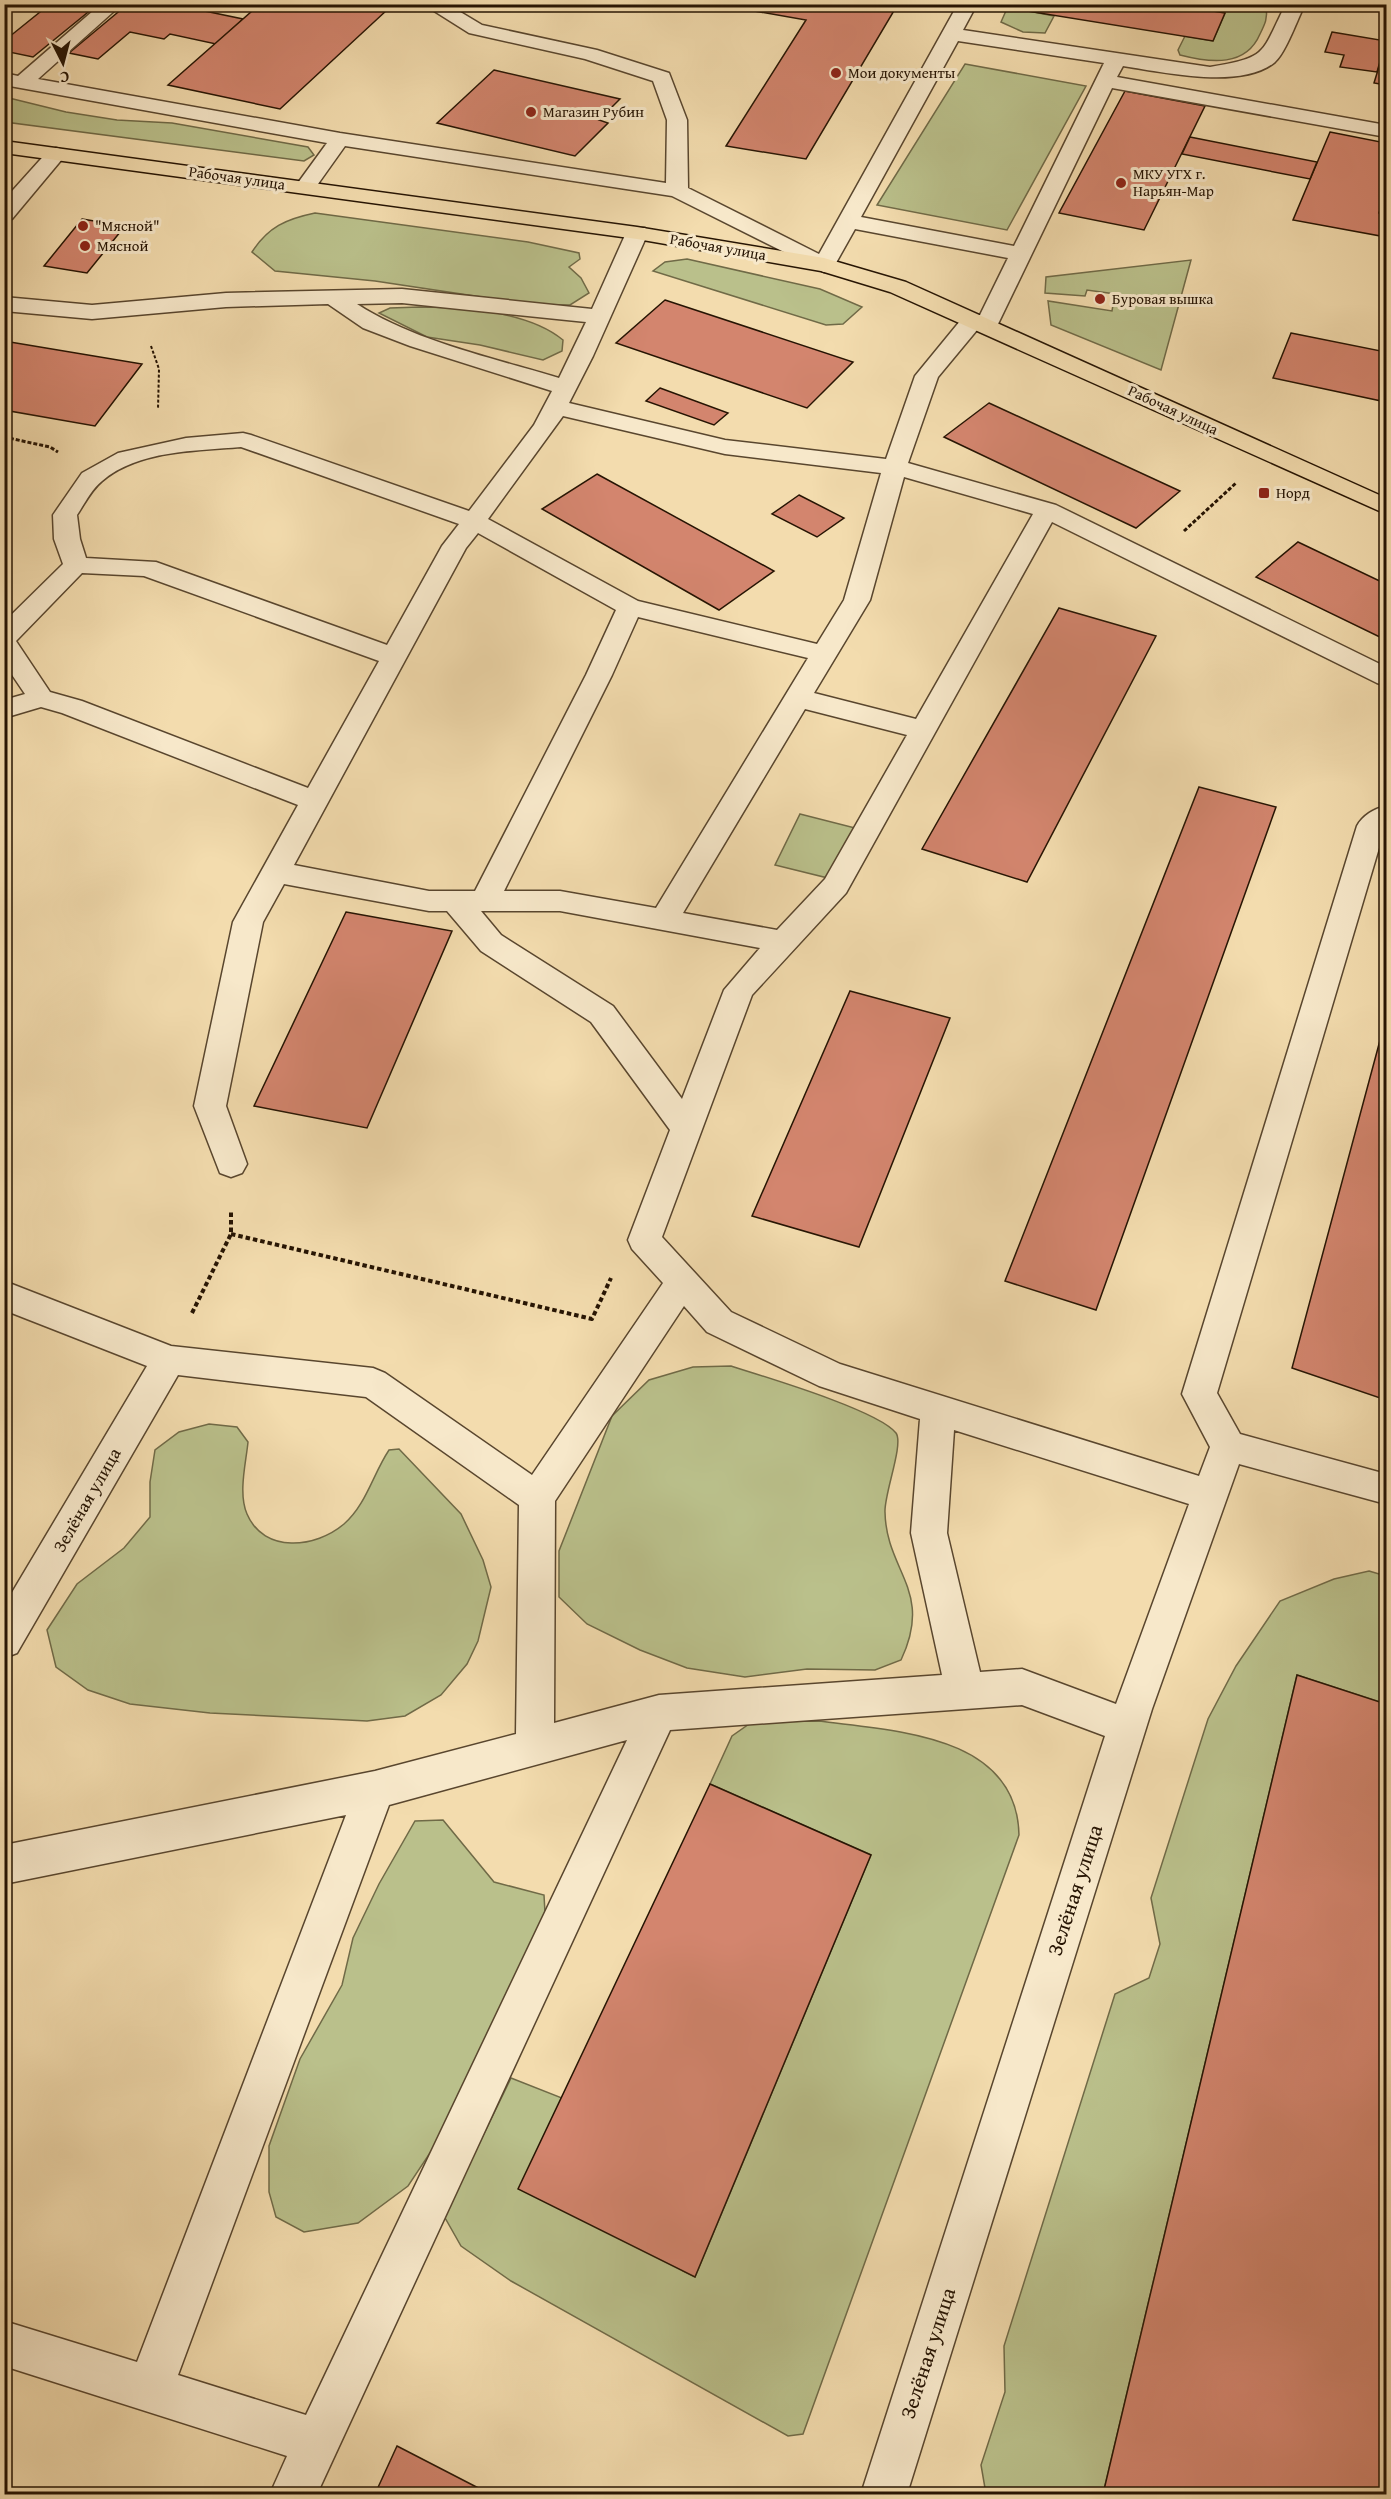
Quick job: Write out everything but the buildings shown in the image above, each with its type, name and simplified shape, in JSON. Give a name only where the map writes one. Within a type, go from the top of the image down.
[{"type":"main road","name":"Рабочая улица","points":[[4,147],[637,233],[824,265],[898,287],[1386,507]]},
{"type":"street","points":[[14,81],[113,4]]},
{"type":"street","points":[[432,4],[476,29],[590,54],[662,77],[677,120],[677,191]]},
{"type":"street","points":[[14,81],[340,140],[677,191],[824,265],[968,4]]},
{"type":"street","points":[[952,34],[1210,73],[1255,65],[1269,57],[1296,4]]},
{"type":"street","points":[[664,920],[857,600],[895,467],[927,376],[979,323],[1020,254],[1116,59]]},
{"type":"street","points":[[1106,81],[1386,131]]},
{"type":"street","points":[[306,187],[340,140]]},
{"type":"street","points":[[5,212],[56,154]]},
{"type":"street","points":[[848,221],[1020,254]]},
{"type":"street","points":[[231,1164],[210,1106],[248,922],[455,546],[545,427],[600,317],[637,233]]},
{"type":"street","points":[[4,304],[92,312],[226,300],[402,296],[600,317]]},
{"type":"street","points":[[333,298],[371,323],[560,398],[725,447],[895,467],[1047,510],[1386,677]]},
{"type":"street","points":[[76,565],[67,539],[65,515],[94,475],[126,458],[243,440],[474,521],[630,607],[825,654]]},
{"type":"street","points":[[1047,510],[836,886],[739,990],[644,1240],[719,1322],[831,1376],[1210,1495]]},
{"type":"street","points":[[41,698],[4,640],[76,565],[147,568],[394,657]]},
{"type":"street","points":[[470,901],[599,675],[630,607]]},
{"type":"street","points":[[4,709],[41,698],[72,707],[315,801]]},
{"type":"street","points":[[798,698],[924,730]]},
{"type":"street","points":[[1386,816],[1371,826],[1199,1394],[1228,1446],[1386,1489]]},
{"type":"street","points":[[276,872],[429,901],[560,901],[784,942]]},
{"type":"street","points":[[470,901],[491,943],[602,1014],[686,1128]]},
{"type":"street","points":[[535,1747],[537,1498],[682,1281]]},
{"type":"street","points":[[4,1295],[169,1360],[373,1383],[537,1498]]},
{"type":"street","name":"Зелёная улица","points":[[4,1641],[169,1360]]},
{"type":"street","points":[[938,1410],[929,1533],[965,1690]]},
{"type":"street","name":"Зелёная улица","points":[[884,2494],[1127,1726],[1228,1446]]},
{"type":"street","points":[[4,1865],[375,1791],[658,1713],[1022,1687],[1127,1726]]},
{"type":"street","points":[[292,2494],[658,1713]]},
{"type":"street","points":[[150,2389],[375,1791]]},
{"type":"street","points":[[4,2343],[316,2442]]},
{"type":"path","points":[[129,309],[148,337],[159,369],[158,452]]},
{"type":"path","points":[[4,437],[50,447],[94,475]]},
{"type":"path","points":[[1151,561],[1236,483]]},
{"type":"path","points":[[169,1360],[231,1234],[231,1164]]},
{"type":"path","points":[[231,1234],[592,1319],[620,1260],[644,1240]]},
{"type":"green space","points":[[1009,4],[1031,5],[1028,11],[1054,16],[1045,33],[1023,32],[1001,22]]},
{"type":"green space","points":[[1170,5],[1261,5],[1266,7],[1266,18],[1254,45],[1246,52],[1226,60],[1204,60],[1180,55],[1178,50],[1185,36],[1213,41],[1225,13]]},
{"type":"green space","points":[[965,64],[1086,86],[1007,230],[877,205]]},
{"type":"green space","points":[[5,97],[66,112],[117,120],[172,123],[308,147],[314,155],[304,161],[5,122]]},
{"type":"green space","points":[[315,213],[528,242],[579,253],[580,259],[569,267],[581,278],[589,293],[570,305],[534,305],[375,281],[275,271],[252,252],[271,230],[279,225]]},
{"type":"green space","points":[[687,259],[820,289],[862,307],[843,324],[826,325],[653,271],[665,262]]},
{"type":"green space","points":[[1191,260],[1161,370],[1051,325],[1048,301],[1112,311],[1115,294],[1087,290],[1085,296],[1045,293],[1046,277]]},
{"type":"green space","points":[[390,308],[475,310],[514,317],[549,330],[563,340],[562,351],[543,360],[480,345],[427,337],[379,313]]},
{"type":"green space","points":[[800,814],[855,828],[832,879],[775,865]]},
{"type":"green space","points":[[731,1366],[844,1404],[885,1424],[896,1433],[898,1447],[885,1512],[887,1533],[906,1582],[913,1616],[910,1636],[901,1660],[875,1670],[807,1669],[745,1677],[687,1668],[640,1650],[587,1624],[559,1597],[559,1551],[612,1416],[649,1380],[693,1367]]},
{"type":"green space","points":[[209,1424],[237,1427],[248,1442],[243,1478],[244,1506],[255,1527],[265,1536],[278,1541],[305,1542],[332,1532],[344,1524],[364,1499],[389,1450],[399,1449],[461,1514],[483,1560],[491,1587],[478,1641],[467,1664],[441,1695],[405,1716],[367,1721],[210,1713],[130,1704],[88,1690],[56,1667],[47,1630],[77,1584],[124,1548],[150,1517],[150,1482],[155,1450],[179,1432]]},
{"type":"green space","points":[[1369,1571],[1386,1576],[1386,1704],[1297,1675],[1103,2494],[986,2494],[981,2465],[1005,2392],[1004,2346],[1115,1994],[1149,1978],[1160,1944],[1151,1898],[1208,1719],[1236,1666],[1280,1601],[1334,1579]]},
{"type":"green space","points":[[819,1721],[915,1735],[946,1744],[975,1757],[997,1776],[1013,1802],[1019,1835],[803,2434],[788,2436],[511,2281],[461,2246],[444,2216],[511,2078],[562,2098],[683,2271],[695,2277],[871,1855],[710,1784],[732,1736],[752,1722]]},
{"type":"green space","points":[[443,1820],[494,1882],[544,1895],[545,1913],[442,2135],[408,2186],[358,2223],[304,2232],[276,2217],[269,2192],[269,2146],[300,2059],[342,1985],[353,1938],[379,1884],[415,1821]]},
{"type":"place","name":"Мои документы","points":[[836,73]]},
{"type":"place","name":"Магазин Рубин","points":[[531,112]]},
{"type":"place","name":"МКУ УГХ г. Нарьян-Мар","points":[[1121,183]]},
{"type":"place","name":"\"Мясной\"","points":[[83,226]]},
{"type":"place","name":"Мясной","points":[[85,246]]},
{"type":"place","name":"Буровая вышка","points":[[1100,299]]},
{"type":"place","name":"Норд","points":[[1264,493]]}]
